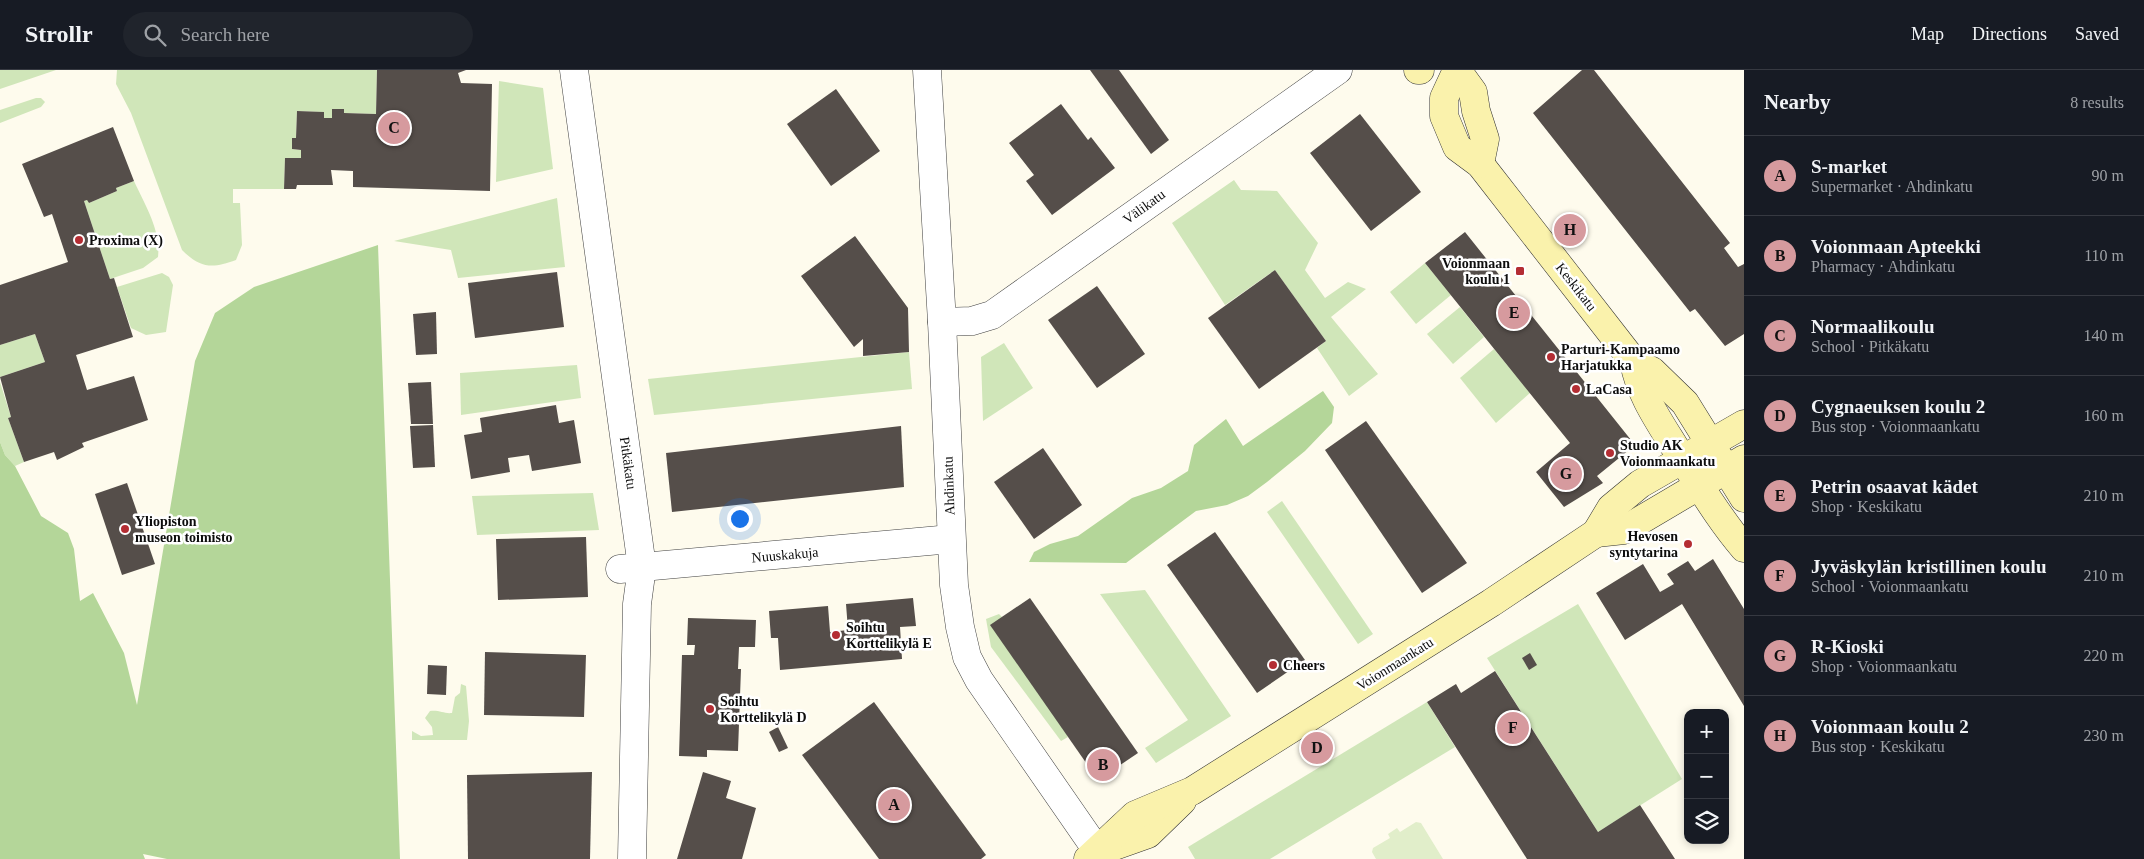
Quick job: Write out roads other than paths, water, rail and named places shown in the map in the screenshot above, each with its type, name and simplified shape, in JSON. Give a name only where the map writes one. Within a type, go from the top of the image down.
[{"type":"main road","name":"Keskikatu","points":[[1457,70],[1444,98],[1444,116],[1457,146],[1480,164],[1634,362],[1652,371],[1685,403],[1710,443],[1735,464],[1744,498]]},
{"type":"main road","name":"Keskikatu","points":[[1634,362],[1638,382],[1683,459],[1728,529],[1744,548]]},
{"type":"main road","name":"Voionmaankatu","points":[[1096,857],[1148,834],[1192,791],[1491,603],[1596,533],[1611,508],[1640,484],[1744,424]]},
{"type":"main road","name":"Voionmaankatu","points":[[1596,533],[1624,530],[1735,464]]},
{"type":"street","name":"Pitkäkatu","points":[[574,70],[631,568],[637,604],[632,859]]},
{"type":"street","name":"Ahdinkatu","points":[[927,70],[942,322],[954,592],[967,656],[995,706],[1096,857]]},
{"type":"street","name":"Välikatu","points":[[942,322],[972,321],[992,315],[1338,70]]},
{"type":"street","name":"Nuuskakuja","points":[[631,568],[951,539]]},
{"type":"place","name":"Normaalikoulu","points":[[394,128]]},
{"type":"place","name":"Voionmaan koulu 2","points":[[1570,230]]},
{"type":"place","name":"Proxima (X)","points":[[79,240]]},
{"type":"place","name":"Voionmaan koulu 1","points":[[1520,271]]},
{"type":"place","name":"Petrin osaavat kädet","points":[[1514,313]]},
{"type":"place","name":"Parturi-Kampaamo Harjatukka","points":[[1551,357]]},
{"type":"place","name":"LaCasa","points":[[1576,389]]},
{"type":"place","name":"Studio AK Voionmaankatu","points":[[1610,453]]},
{"type":"place","name":"R-Kioski","points":[[1566,474]]},
{"type":"place","name":"Yliopiston museon toimisto","points":[[125,529]]},
{"type":"place","name":"Hevosen syntytarina","points":[[1688,544]]},
{"type":"place","name":"Soihtu Korttelikylä E","points":[[836,635]]},
{"type":"place","name":"Cheers","points":[[1273,665]]},
{"type":"place","name":"Soihtu Korttelikylä D","points":[[710,709]]},
{"type":"place","name":"Jyväskylän kristillinen koulu","points":[[1513,728]]},
{"type":"place","name":"Cygnaeuksen koulu 2","points":[[1317,748]]},
{"type":"place","name":"Voionmaan Apteekki","points":[[1103,765]]},
{"type":"place","name":"S-market","points":[[894,805]]}]
